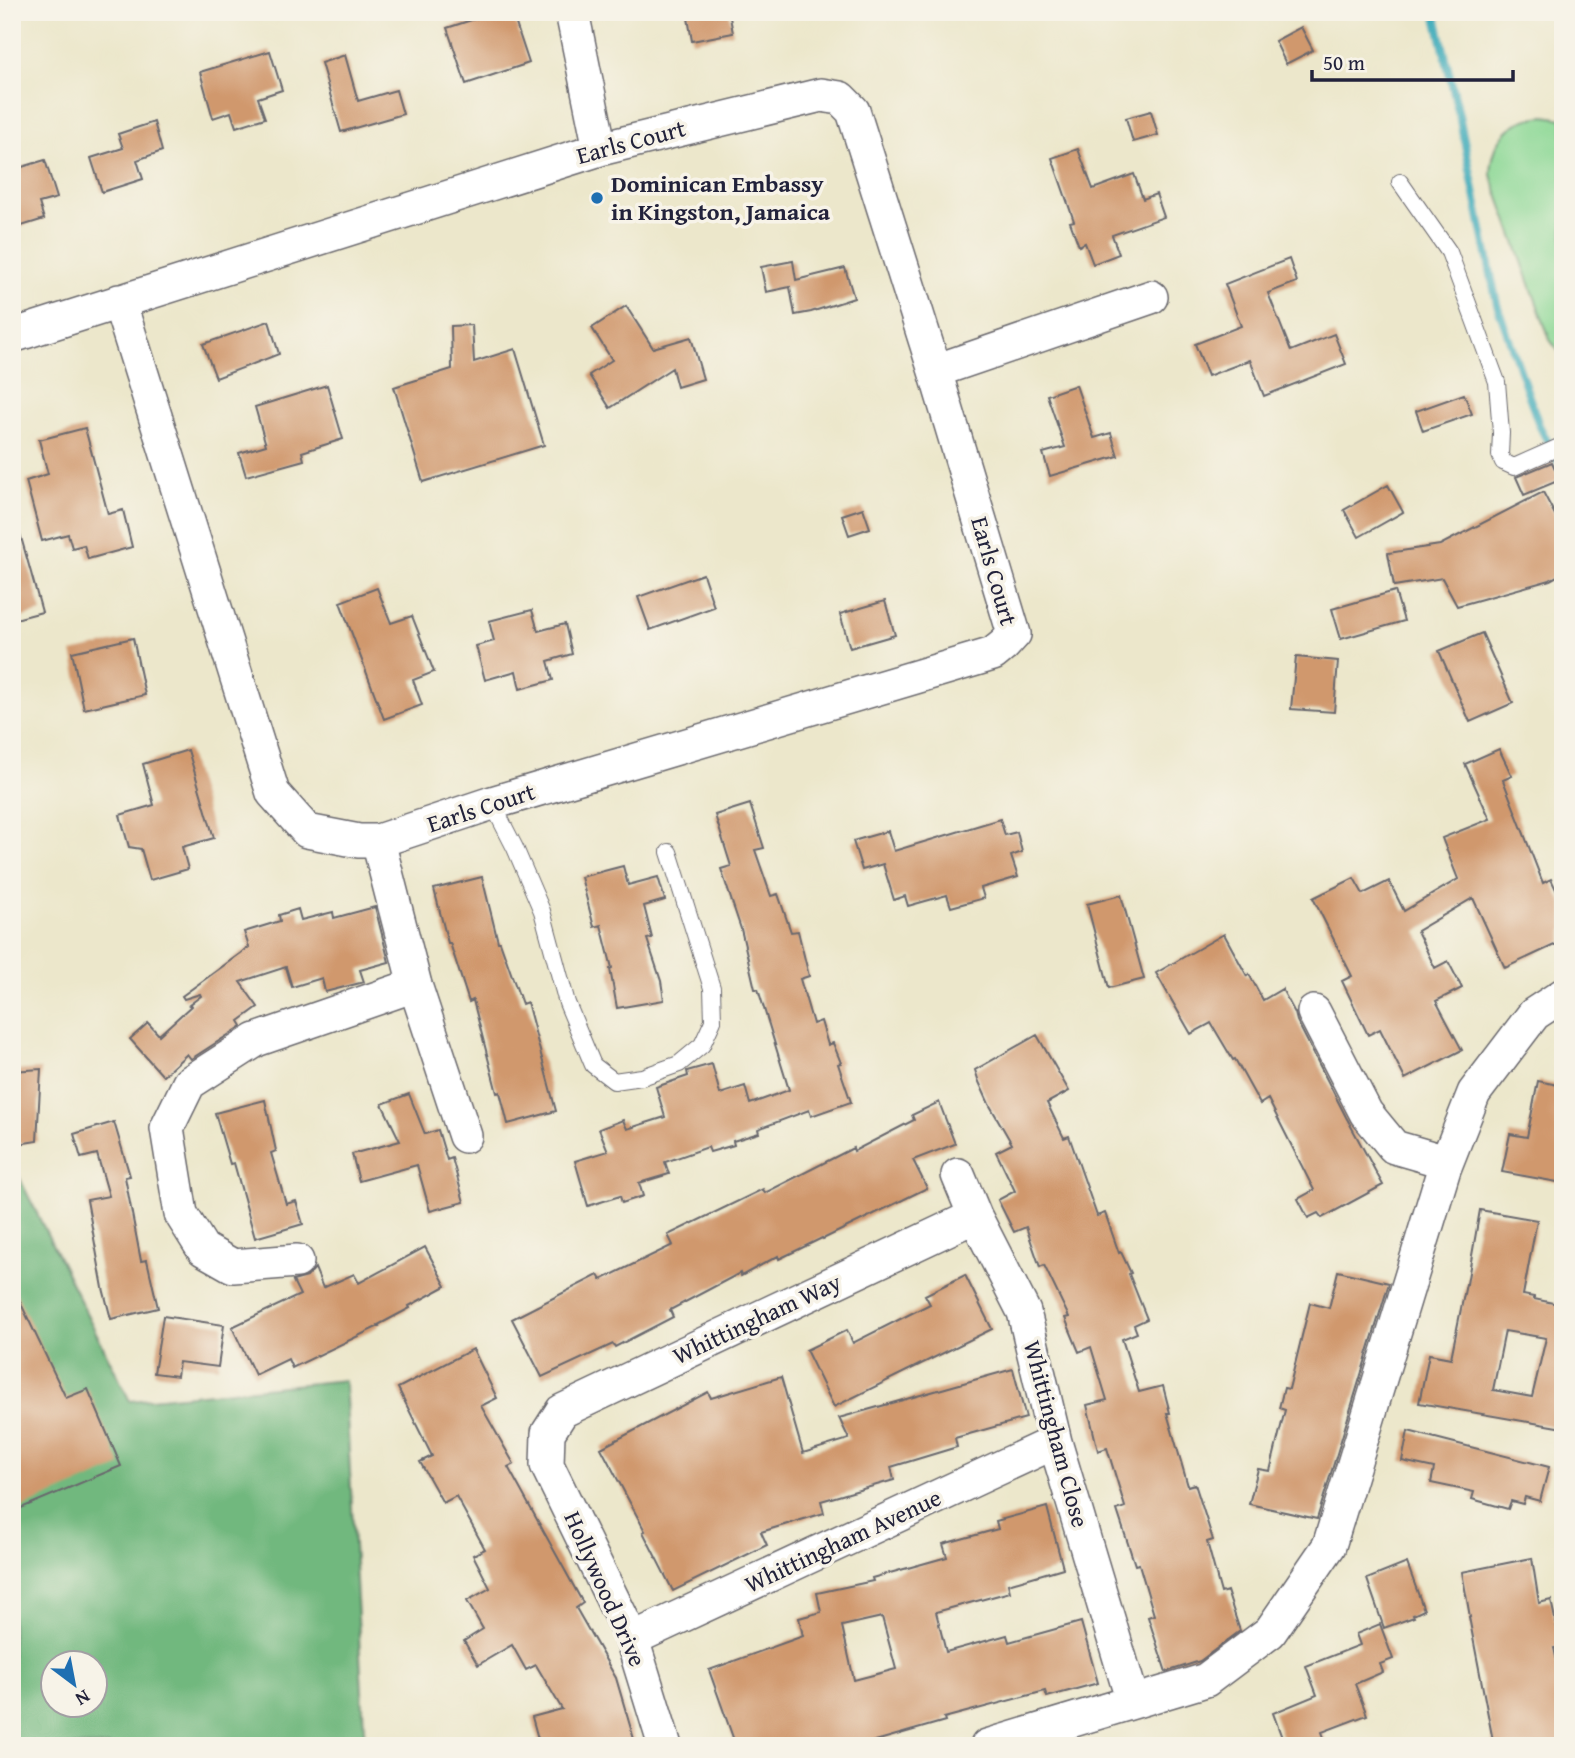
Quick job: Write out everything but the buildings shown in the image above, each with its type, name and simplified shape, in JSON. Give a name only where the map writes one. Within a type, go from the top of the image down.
[{"type":"street","points":[[572,12],[600,149]]},
{"type":"street","name":"Earls Court","points":[[12,336],[119,301],[600,149],[821,96],[840,98],[853,111],[1014,634],[993,653],[492,803],[378,841],[359,841],[307,831],[273,793],[119,301]]},
{"type":"street","points":[[935,371],[1151,297]]},
{"type":"street","points":[[378,841],[415,985],[465,1136]]},
{"type":"street","points":[[297,1261],[233,1266],[203,1249],[181,1214],[167,1128],[189,1083],[256,1040],[415,985]]},
{"type":"street","points":[[987,1746],[1206,1680],[1270,1632],[1328,1546],[1446,1162],[1474,1093],[1534,1014],[1563,995]]},
{"type":"street","points":[[1314,1012],[1366,1113],[1394,1147],[1446,1162]]},
{"type":"street","name":"Whittingham Close","points":[[958,1175],[975,1216],[1024,1312],[1055,1442],[1133,1702]]},
{"type":"street","name":"Whittingham Way","points":[[548,1433],[562,1410],[975,1216]]},
{"type":"street","name":"Hollywood Drive","points":[[548,1433],[547,1465],[632,1639],[665,1746]]},
{"type":"street","name":"Whittingham Avenue","points":[[632,1639],[1055,1442]]},
{"type":"lane","points":[[1400,182],[1449,252],[1497,382],[1502,432],[1500,455],[1503,462],[1514,467],[1561,447]]},
{"type":"lane","points":[[492,803],[516,848],[542,911],[567,1003],[593,1065],[614,1082],[642,1077],[678,1064],[702,1045],[713,1021],[712,988],[669,852]]},
{"type":"green space","points":[[1545,116],[1563,119],[1563,357],[1550,340],[1491,175],[1495,151],[1505,133],[1522,121]]},
{"type":"green space","points":[[12,1163],[130,1401],[345,1380],[365,1746],[12,1746]]},
{"type":"waterway","points":[[1435,12],[1458,110],[1497,304],[1539,425],[1563,471]]},
{"type":"place","name":"Dominican Embassy in Kingston, Jamaica","points":[[597,198]]}]
